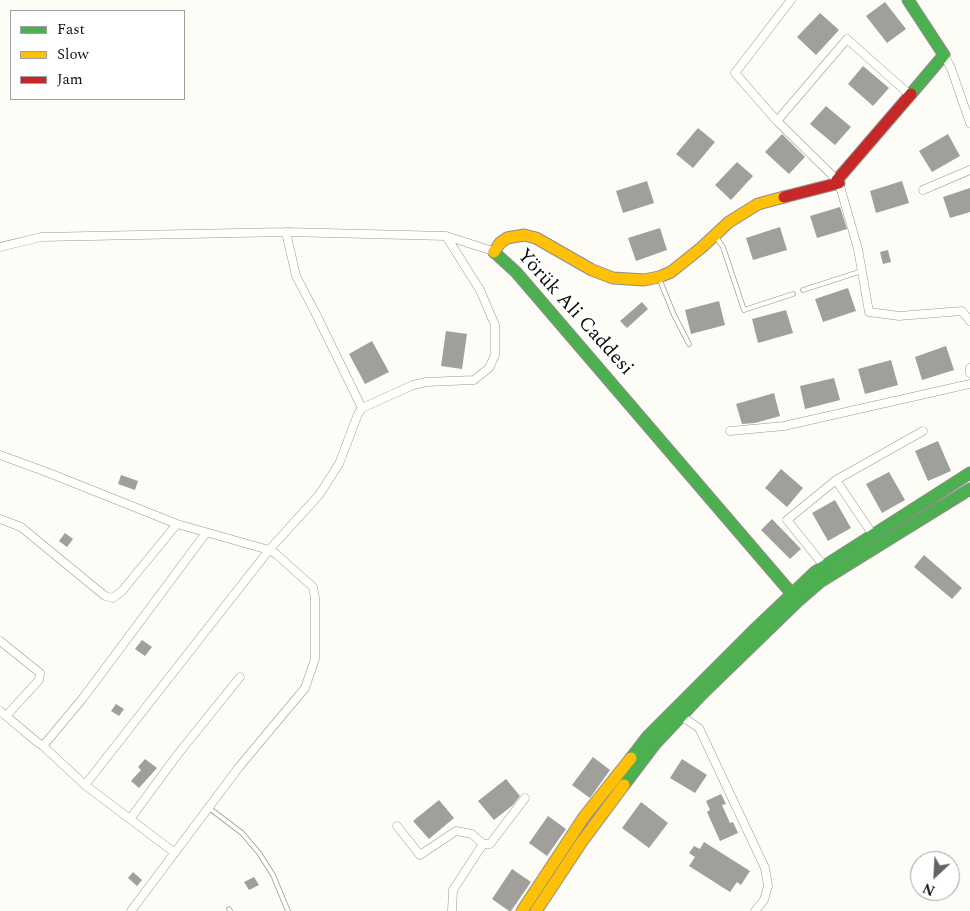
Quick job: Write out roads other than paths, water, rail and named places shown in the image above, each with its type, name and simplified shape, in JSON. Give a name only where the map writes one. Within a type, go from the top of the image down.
[{"type":"street","points":[[790,0],[735,73],[777,121],[838,182],[858,249],[869,312],[899,316],[962,311],[970,322]]},
{"type":"street","points":[[908,0],[951,68],[970,123]]},
{"type":"street","points":[[777,121],[847,39],[910,96]]},
{"type":"street","points":[[838,182],[944,55]]},
{"type":"street","points":[[923,190],[970,170]]},
{"type":"street","name":"Yörük Ali Caddesi","points":[[795,597],[516,272],[493,251],[500,242],[507,238],[524,235],[536,238],[592,270],[613,278],[644,280],[659,277],[672,272],[729,222],[758,204],[838,182]]},
{"type":"street","points":[[286,232],[296,276],[316,312],[362,408]]},
{"type":"street","points":[[0,247],[41,237],[286,232],[446,236],[493,251]]},
{"type":"street","points":[[85,785],[269,550],[308,508],[331,479],[362,408],[413,385],[426,382],[474,380],[486,371],[494,360],[495,324],[480,290],[446,236]]},
{"type":"street","points":[[970,368],[970,373]]},
{"type":"street","points":[[730,431],[784,426],[970,384]]},
{"type":"street","points":[[824,566],[787,520],[836,480],[923,431]]},
{"type":"street","points":[[0,456],[49,473],[177,524],[269,550],[313,587],[315,658],[304,688],[239,767],[130,911]]},
{"type":"street","points":[[536,911],[581,844],[655,744],[795,597],[815,572],[970,473]]},
{"type":"street","points":[[836,480],[873,535]]},
{"type":"street","points":[[522,911],[584,817],[648,736],[752,632],[795,597],[970,489]]},
{"type":"street","points":[[0,519],[21,527],[105,596],[114,598],[122,591],[177,524]]},
{"type":"street","points":[[43,746],[83,698],[206,533]]},
{"type":"street","points":[[0,641],[40,673],[39,680],[3,714],[43,746],[85,785],[175,853]]},
{"type":"street","points":[[130,819],[178,754],[240,677]]},
{"type":"street","points":[[681,716],[699,728],[703,734],[765,868],[768,886],[764,900],[755,911]]},
{"type":"street","points":[[397,826],[420,855],[456,831],[472,834],[483,844],[490,844],[525,798]]},
{"type":"street","points":[[452,911],[452,890],[483,844]]},
{"type":"lane","points":[[715,236],[723,247],[744,310],[793,294]]},
{"type":"lane","points":[[803,290],[862,271]]},
{"type":"lane","points":[[659,277],[674,315],[689,344]]},
{"type":"lane","points":[[209,808],[242,833],[258,853],[272,875],[288,911]]}]
